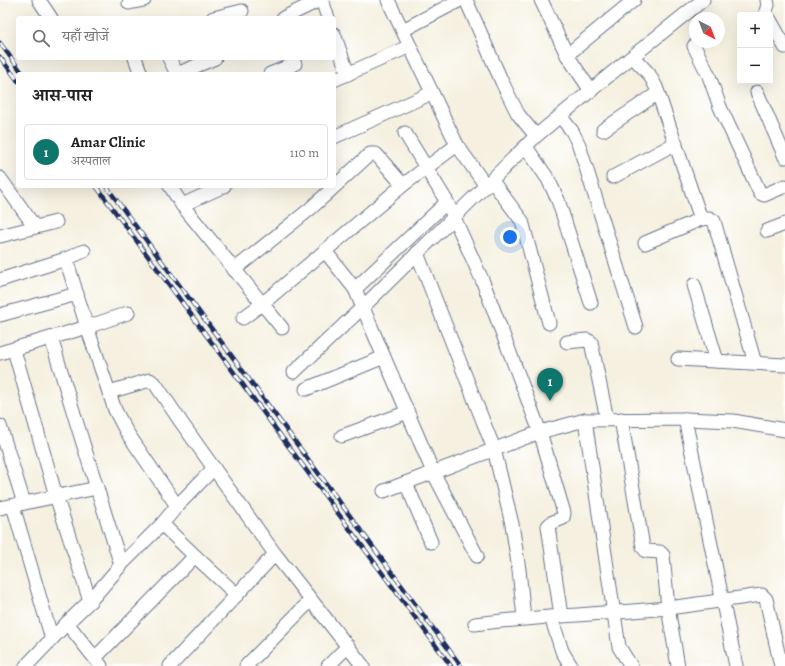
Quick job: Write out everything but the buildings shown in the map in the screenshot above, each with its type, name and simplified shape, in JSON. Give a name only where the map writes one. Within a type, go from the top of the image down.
[{"type":"street","points":[[39,0],[51,16]]},
{"type":"street","points":[[129,3],[144,0]]},
{"type":"street","points":[[287,16],[321,0],[327,16]]},
{"type":"street","points":[[388,0],[457,145],[522,221],[549,323]]},
{"type":"street","points":[[403,30],[460,0]]},
{"type":"street","points":[[466,0],[505,89],[518,114],[536,136]]},
{"type":"street","points":[[541,0],[567,55],[591,90]]},
{"type":"street","points":[[294,372],[363,307],[454,216],[526,148],[536,136],[703,0]]},
{"type":"street","points":[[766,12],[768,5],[767,0]]},
{"type":"street","points":[[567,55],[633,1]]},
{"type":"street","points":[[220,16],[241,10]]},
{"type":"street","points":[[773,25],[785,47]]},
{"type":"street","points":[[336,40],[348,74]]},
{"type":"street","points":[[336,79],[410,46]]},
{"type":"street","points":[[695,48],[709,76],[720,107],[760,193],[764,195],[785,186]]},
{"type":"street","points":[[633,57],[649,74],[658,93],[701,219]]},
{"type":"street","points":[[136,60],[140,72]]},
{"type":"street","points":[[170,60],[176,72]]},
{"type":"street","points":[[182,72],[210,60]]},
{"type":"street","points":[[276,72],[296,65]]},
{"type":"street","points":[[757,92],[785,157]]},
{"type":"street","points":[[336,136],[432,93]]},
{"type":"street","points":[[603,130],[658,93]]},
{"type":"street","points":[[560,116],[572,131],[579,144],[636,327]]},
{"type":"street","points":[[405,133],[454,216],[483,282],[540,432],[564,513],[563,518],[551,523],[548,526],[556,617],[562,651],[571,666]]},
{"type":"street","points":[[613,177],[676,143]]},
{"type":"street","points":[[243,318],[262,304],[425,168],[457,145]]},
{"type":"street","points":[[526,148],[548,179],[558,200],[591,303]]},
{"type":"street","points":[[336,185],[370,154],[376,154],[404,186]]},
{"type":"street","points":[[0,178],[35,227]]},
{"type":"street","points":[[171,188],[182,205],[282,328]]},
{"type":"street","points":[[182,205],[220,188]]},
{"type":"street","points":[[234,270],[310,209],[333,188]]},
{"type":"street","points":[[355,289],[447,202]]},
{"type":"street","points":[[645,243],[701,219],[712,219],[716,224],[755,362]]},
{"type":"street","points":[[0,236],[56,222]]},
{"type":"street","points":[[766,231],[785,224]]},
{"type":"street","points":[[0,280],[66,259],[84,251]]},
{"type":"street","points":[[325,251],[355,289],[433,472],[477,556]]},
{"type":"street","points":[[418,253],[494,449],[512,524],[524,618]]},
{"type":"street","points":[[66,259],[115,410],[123,427],[177,506]]},
{"type":"street","points":[[694,284],[717,361]]},
{"type":"street","points":[[0,315],[77,294]]},
{"type":"street","points":[[0,353],[14,350],[128,313]]},
{"type":"street","points":[[52,338],[121,565]]},
{"type":"street","points":[[567,342],[587,340],[591,342],[607,419]]},
{"type":"street","points":[[14,350],[56,496],[90,601]]},
{"type":"street","points":[[306,389],[384,357]]},
{"type":"street","points":[[678,359],[755,362],[785,365]]},
{"type":"street","points":[[109,392],[150,380],[153,382],[275,554],[363,666]]},
{"type":"street","points":[[342,436],[408,412]]},
{"type":"street","points":[[621,419],[643,547],[646,551],[660,552],[663,555],[668,608],[678,666]]},
{"type":"street","points":[[685,419],[736,666]]},
{"type":"street","points":[[384,491],[540,432],[585,420],[685,419],[733,421],[785,430]]},
{"type":"street","points":[[585,420],[619,647],[631,666]]},
{"type":"street","points":[[0,426],[52,639]]},
{"type":"street","points":[[26,666],[90,601],[121,565],[162,524],[177,506],[214,468]]},
{"type":"street","points":[[406,483],[431,542]]},
{"type":"street","points":[[0,508],[97,488]]},
{"type":"street","points":[[162,524],[237,595]]},
{"type":"street","points":[[170,666],[275,554]]},
{"type":"street","points":[[67,623],[98,662],[195,556]]},
{"type":"street","points":[[475,624],[524,618],[556,617],[668,608],[762,595],[765,597],[781,666]]},
{"type":"street","points":[[246,666],[311,600]]},
{"type":"street","points":[[328,666],[348,646]]},
{"type":"railway","points":[[0,43],[22,72]]},
{"type":"railway","points":[[0,57],[16,78]]},
{"type":"railway","points":[[97,188],[451,666]]},
{"type":"railway","points":[[107,188],[461,666]]},
{"type":"place","name":"Amar Clinic","points":[[550,401]]}]
